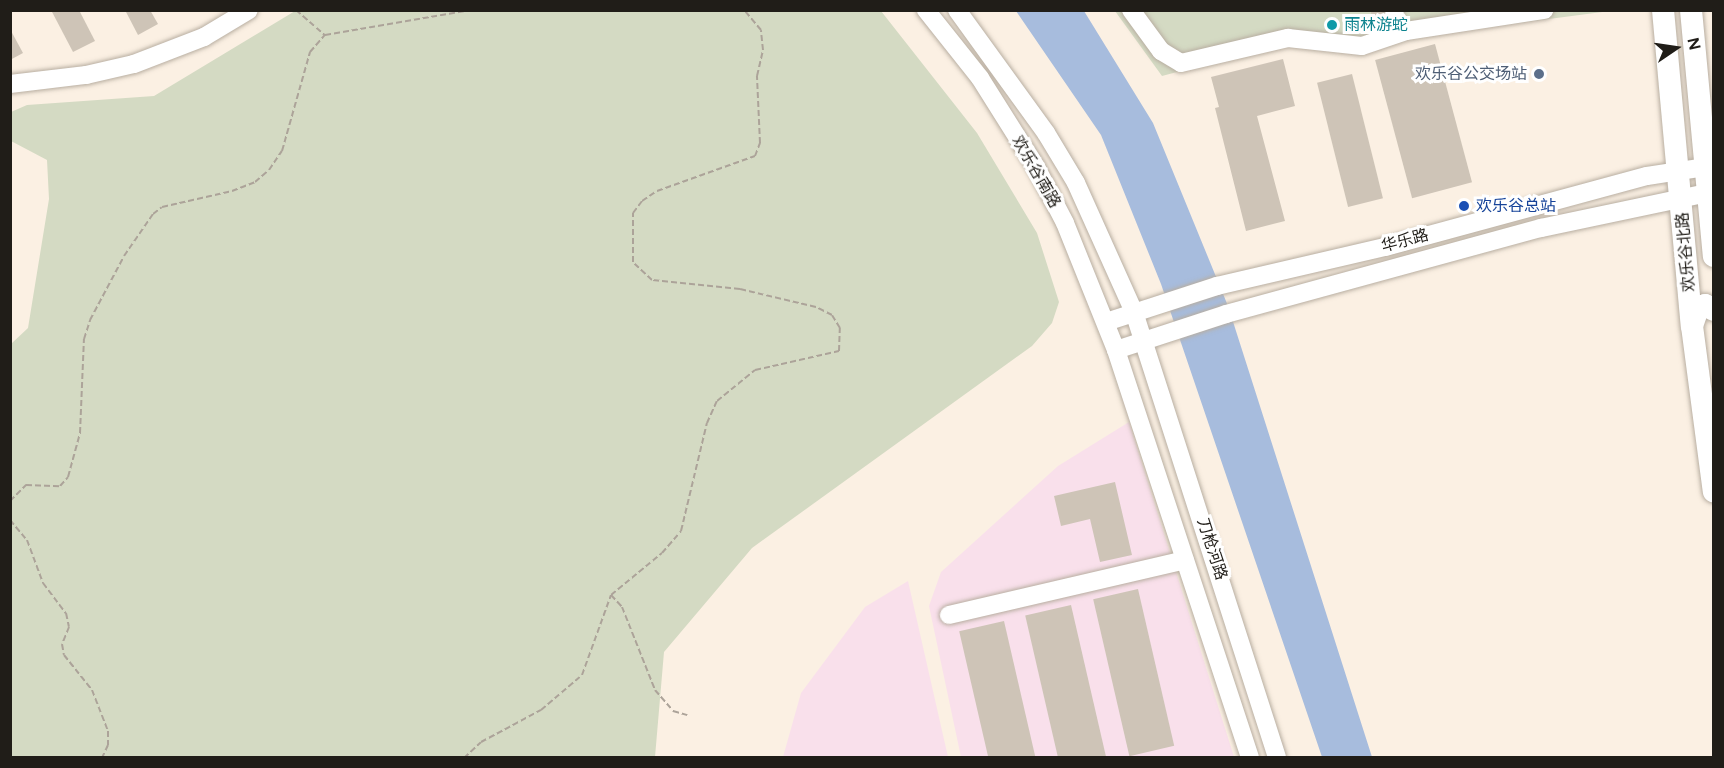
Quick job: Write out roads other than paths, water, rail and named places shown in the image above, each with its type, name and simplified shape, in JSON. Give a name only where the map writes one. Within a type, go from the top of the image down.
[{"type":"main road","name":"欢乐谷北路","points":[[1663,10],[1682,197],[1692,326],[1713,492]]},
{"type":"main road","name":"欢乐谷北路","points":[[1691,10],[1713,256]]},
{"type":"main road","points":[[1692,326],[1698,309],[1705,305],[1713,310]]},
{"type":"street","points":[[10,84],[86,75],[134,64],[204,37],[249,10]]},
{"type":"street","name":"欢乐谷南路","points":[[926,10],[980,78],[1036,167],[1106,322],[1116,350]]},
{"type":"street","name":"欢乐谷南路","points":[[957,10],[1046,133],[1080,192],[1134,312],[1144,341]]},
{"type":"street","points":[[1131,10],[1161,51],[1181,63],[1288,38],[1362,46],[1406,31],[1544,10]]},
{"type":"street","name":"华乐路","points":[[1106,322],[1217,286],[1679,170],[1706,167]]},
{"type":"street","name":"华乐路","points":[[1116,350],[1172,329],[1541,228],[1707,193]]},
{"type":"street","name":"刀枪河路","points":[[1144,341],[1277,758]]},
{"type":"street","name":"刀枪河路","points":[[1116,350],[1250,758]]},
{"type":"street","points":[[1153,462],[1163,446],[1180,452]]},
{"type":"street","points":[[950,615],[1185,560]]},
{"type":"water","points":[[1016,11],[1084,11],[1153,123],[1228,306],[1372,757],[1322,757],[1161,284],[1101,135]]},
{"type":"place","name":"雨林游蛇","points":[[1332,25]]},
{"type":"place","name":"欢乐谷公交场站","points":[[1539,74]]},
{"type":"place","name":"欢乐谷总站","points":[[1464,206]]}]
